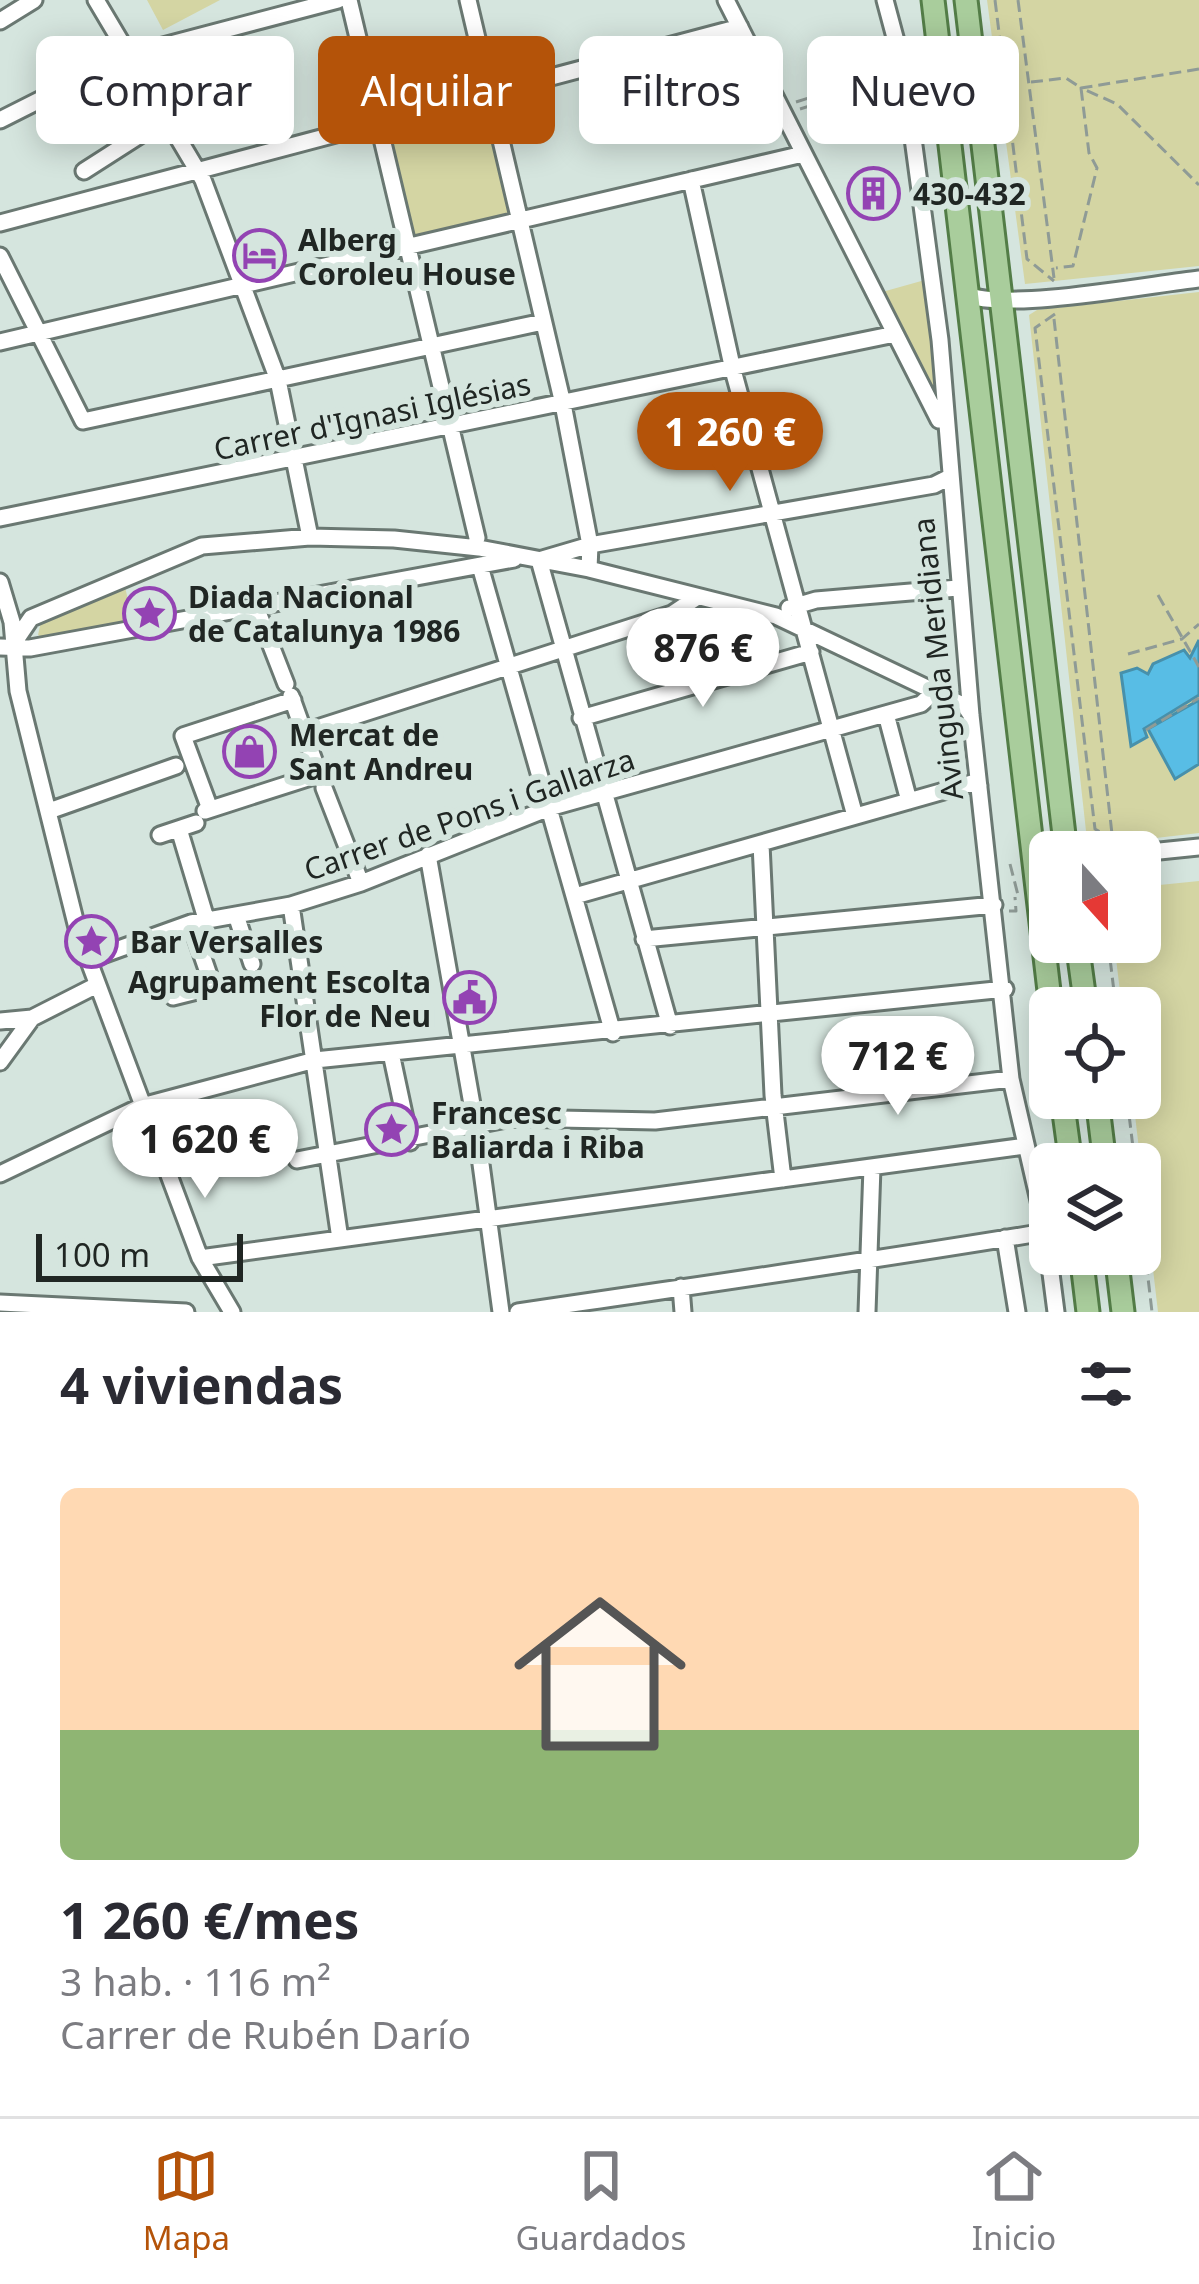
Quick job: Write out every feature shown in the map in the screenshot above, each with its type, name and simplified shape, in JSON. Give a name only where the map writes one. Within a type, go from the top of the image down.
[{"type":"main road","points":[[933,0],[966,295],[1037,831]]},
{"type":"main road","points":[[967,0],[1063,831]]},
{"type":"main road","points":[[1084,1275],[1088,1312]]},
{"type":"main road","points":[[1119,1275],[1123,1312]]},
{"type":"street","points":[[0,21],[34,0]]},
{"type":"street","points":[[96,0],[118,36]]},
{"type":"street","points":[[201,36],[338,0]]},
{"type":"street","points":[[349,0],[357,36]]},
{"type":"street","points":[[468,0],[478,36]]},
{"type":"street","points":[[726,0],[944,431]]},
{"type":"street","name":"Avinguda Meridiana","points":[[885,0],[904,71],[940,340],[970,715],[1000,908],[1011,1079],[1029,1162]]},
{"type":"street","points":[[555,73],[740,27]]},
{"type":"street","points":[[0,120],[36,102]]},
{"type":"street","points":[[0,223],[318,136]]},
{"type":"street","points":[[84,171],[127,144]]},
{"type":"street","points":[[182,144],[198,168],[278,380],[310,537]]},
{"type":"street","points":[[382,144],[477,538]]},
{"type":"street","points":[[505,144],[563,404],[590,544],[589,569]]},
{"type":"street","points":[[0,342],[803,154]]},
{"type":"street","points":[[691,180],[733,370],[855,817]]},
{"type":"street","points":[[0,256],[82,422],[543,322]]},
{"type":"street","points":[[966,295],[1000,298],[1199,279]]},
{"type":"street","name":"Carrer d'Ignasi Iglésias","points":[[0,518],[895,334]]},
{"type":"street","points":[[7,645],[30,648],[256,608],[949,478]]},
{"type":"street","points":[[7,645],[31,617],[173,555],[229,541],[394,539],[589,569],[776,616],[934,692],[970,715]]},
{"type":"street","points":[[531,558],[562,648],[670,1026]]},
{"type":"street","points":[[480,566],[614,1033]]},
{"type":"street","points":[[0,582],[7,645],[88,959],[200,1258],[232,1312]]},
{"type":"street","points":[[776,616],[797,603],[951,584],[958,588]]},
{"type":"street","points":[[305,732],[672,614],[696,598]]},
{"type":"street","points":[[256,608],[361,883]]},
{"type":"street","points":[[672,614],[689,687]]},
{"type":"street","points":[[581,718],[811,652]]},
{"type":"street","name":"Carrer de Pons i Gallarza","points":[[88,959],[199,922],[290,905],[361,883],[549,808],[920,704],[934,692]]},
{"type":"street","points":[[204,814],[185,763],[183,736],[290,693]]},
{"type":"street","points":[[886,714],[909,801]]},
{"type":"street","points":[[49,811],[185,763]]},
{"type":"street","points":[[160,836],[204,814],[322,780]]},
{"type":"street","points":[[575,896],[972,783],[979,786]]},
{"type":"street","points":[[173,997],[212,987],[179,829]]},
{"type":"street","points":[[761,844],[783,1179]]},
{"type":"street","points":[[1161,851],[1199,847]]},
{"type":"street","points":[[428,855],[476,1127],[501,1312]]},
{"type":"street","points":[[290,905],[331,1154],[340,1239]]},
{"type":"street","points":[[644,938],[1000,908]]},
{"type":"street","points":[[236,915],[252,964]]},
{"type":"street","points":[[0,1021],[32,1018],[97,985]]},
{"type":"street","points":[[0,1174],[142,1106],[316,1060],[614,1033],[770,1011],[1004,989]]},
{"type":"street","points":[[0,1062],[32,1018]]},
{"type":"street","points":[[391,1053],[410,1142]]},
{"type":"street","points":[[297,1160],[410,1142],[512,1118],[655,1120],[1011,1079]]},
{"type":"street","points":[[200,1258],[1025,1146]]},
{"type":"street","points":[[867,1312],[872,1167]]},
{"type":"street","points":[[518,1312],[869,1264],[1029,1231]]},
{"type":"street","points":[[1005,1238],[1017,1312]]},
{"type":"street","name":"Avinguda Meridiana","points":[[1051,1275],[1056,1312]]},
{"type":"street","points":[[681,1287],[683,1312]]},
{"type":"street","points":[[0,1303],[186,1312]]},
{"type":"path","points":[[995,0],[1027,259],[1054,281],[1018,0]]},
{"type":"path","points":[[1081,88],[1199,69]]},
{"type":"path","points":[[1029,82],[1066,78],[1117,104],[1199,185]]},
{"type":"path","points":[[1053,269],[1072,266],[1096,168],[1089,153],[1081,88]]},
{"type":"path","points":[[789,105],[807,99]]},
{"type":"path","points":[[793,112],[807,108]]},
{"type":"path","points":[[1054,319],[1035,328],[1095,830],[1114,838],[1056,309]]},
{"type":"path","points":[[1158,595],[1199,668]]},
{"type":"path","points":[[1128,654],[1184,641],[1199,624]]},
{"type":"path","points":[[1146,730],[1199,698]]},
{"type":"path","points":[[1000,908],[1016,910],[1010,864]]},
{"type":"path","points":[[1148,1275],[1152,1312]]},
{"type":"green space","points":[[147,0],[220,0],[163,30]]},
{"type":"green space","points":[[987,0],[1199,0],[1199,266],[1025,284],[1006,144],[1019,144],[1019,36],[992,36]]},
{"type":"green space","points":[[386,144],[494,144],[510,214],[408,243]]},
{"type":"green space","points":[[932,278],[944,431],[875,294]]},
{"type":"green space","points":[[1199,292],[1199,833],[1161,837],[1161,831],[1086,831],[1029,315],[1037,310]]},
{"type":"green space","points":[[124,582],[133,623],[46,639],[38,635],[41,622]]},
{"type":"green space","points":[[1199,881],[1199,1312],[1158,1312],[1154,1275],[1161,1275],[1161,1143],[1138,1143],[1135,1119],[1161,1119],[1161,987],[1119,987],[1117,963],[1161,963],[1161,885]]},
{"type":"water","points":[[1199,640],[1199,695],[1144,729],[1147,737],[1131,746],[1121,673],[1137,668],[1148,674],[1153,664],[1184,650],[1190,658]]},
{"type":"water","points":[[1199,700],[1199,764],[1175,779],[1148,729]]},
{"type":"place","name":"430-432","points":[[874,193]]},
{"type":"place","name":"Alberg Coroleu House","points":[[259,256]]},
{"type":"place","name":"Diada Nacional de Catalunya 1986","points":[[149,613]]},
{"type":"place","name":"Mercat de Sant Andreu","points":[[250,751]]},
{"type":"place","name":"Bar Versalles","points":[[91,941]]},
{"type":"place","name":"Agrupament Escolta Flor de Neu","points":[[470,998]]},
{"type":"place","name":"Francesc Baliarda i Riba","points":[[392,1129]]}]
